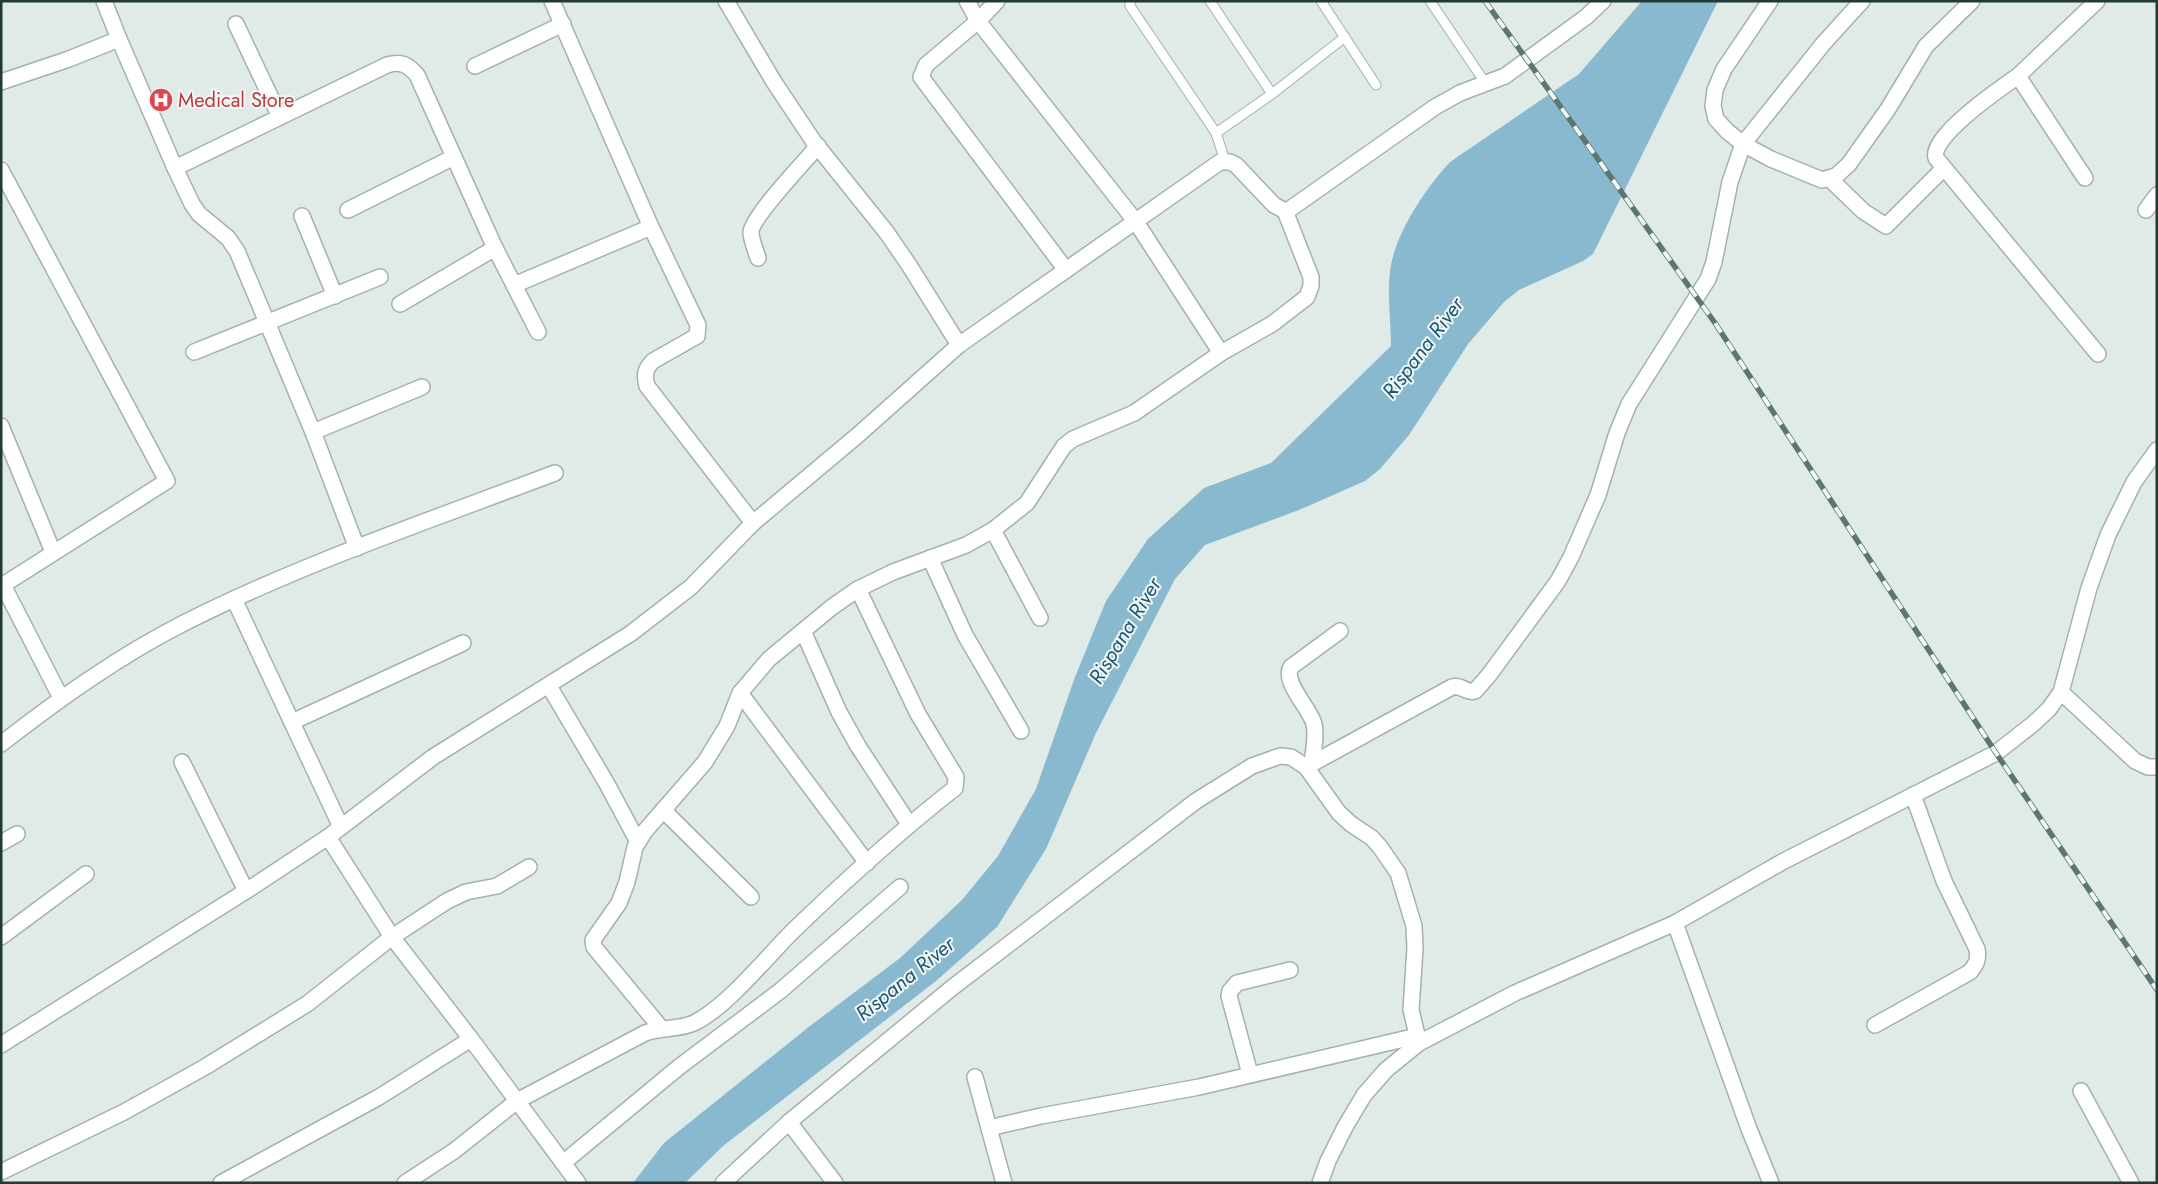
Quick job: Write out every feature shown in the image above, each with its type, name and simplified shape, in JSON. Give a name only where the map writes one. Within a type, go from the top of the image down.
[{"type":"street","points":[[104,1],[175,168],[199,214],[233,244],[313,432],[357,548]]},
{"type":"street","points":[[552,1],[651,227],[696,318],[699,332],[697,336],[649,365],[645,377],[648,386],[753,523]]},
{"type":"street","points":[[726,1],[774,82],[818,146],[887,233],[959,345]]},
{"type":"street","points":[[967,1],[978,20],[1136,222],[1221,353]]},
{"type":"street","points":[[996,1],[978,20],[926,65],[921,74],[922,80],[1066,270]]},
{"type":"street","points":[[1285,211],[1435,107],[1460,93],[1505,76],[1586,17],[1603,1]]},
{"type":"street","points":[[1770,1],[1724,69],[1715,90],[1713,106],[1716,119],[1743,144],[1798,172],[1822,180],[1836,176],[1849,164],[1888,109],[1926,46],[1972,1]]},
{"type":"street","points":[[1309,765],[1452,687],[1461,686],[1469,691],[1475,691],[1489,675],[1558,581],[1571,557],[1598,496],[1617,433],[1629,404],[1711,271],[1725,201],[1743,144],[1822,44],[1862,1]]},
{"type":"street","points":[[2097,1],[2018,76],[1973,110],[1939,141],[1934,154],[2098,354]]},
{"type":"street","points":[[236,24],[280,117]]},
{"type":"street","points":[[475,66],[563,24]]},
{"type":"street","points":[[1,82],[69,59],[119,39]]},
{"type":"street","points":[[175,168],[387,65],[401,62],[409,66],[417,75],[495,248],[538,332]]},
{"type":"street","points":[[2018,76],[2085,178]]},
{"type":"street","points":[[758,258],[751,234],[753,226],[765,208],[818,146]]},
{"type":"street","points":[[348,210],[454,157]]},
{"type":"street","points":[[1,1045],[246,891],[328,837],[434,758],[630,634],[707,572],[753,523],[959,345],[1215,165],[1225,161],[1236,165],[1274,205],[1285,211],[1311,278],[1310,291],[1307,297],[1272,324],[1221,353],[1134,413],[1073,440],[1064,446],[1026,503],[993,530],[966,545],[876,579],[858,589],[769,659],[740,693],[727,726],[712,751],[638,842],[623,894],[608,921],[595,935],[593,943],[661,1028]]},
{"type":"street","points":[[1830,179],[1863,211],[1886,226],[1944,168]]},
{"type":"street","points":[[1,170],[166,481],[2,585],[61,698]]},
{"type":"street","points":[[2146,210],[2157,196]]},
{"type":"street","points":[[302,216],[335,296]]},
{"type":"street","points":[[514,285],[651,227]]},
{"type":"street","points":[[400,304],[495,248]]},
{"type":"street","points":[[194,352],[268,324],[380,277]]},
{"type":"street","points":[[313,432],[422,387]]},
{"type":"street","points":[[1,426],[53,552]]},
{"type":"street","points":[[989,1128],[1041,1116],[1198,1087],[1250,1074],[1418,1039],[1515,993],[1675,923],[1782,862],[1996,753],[2033,724],[2049,708],[2061,692],[2089,588],[2108,535],[2134,482],[2157,450]]},
{"type":"street","points":[[1,744],[61,698],[146,644],[234,599],[357,548],[555,473]]},
{"type":"street","points":[[993,530],[1040,618]]},
{"type":"street","points":[[930,558],[965,636],[1021,731]]},
{"type":"street","points":[[405,1183],[454,1151],[517,1101],[640,1036],[661,1028],[688,1026],[714,1009],[796,928],[867,863],[910,824],[956,788],[957,779],[918,714],[858,589]]},
{"type":"street","points":[[234,599],[341,827]]},
{"type":"street","points":[[803,631],[839,712],[858,746],[910,824]]},
{"type":"street","points":[[1309,765],[1314,724],[1308,710],[1290,682],[1289,671],[1291,667],[1340,631]]},
{"type":"street","points":[[292,722],[463,643]]},
{"type":"street","points":[[549,686],[607,784],[638,842]]},
{"type":"street","points":[[2061,692],[2135,761],[2157,767]]},
{"type":"street","points":[[740,693],[867,863]]},
{"type":"street","points":[[723,1183],[789,1122],[953,987],[1196,801],[1252,766],[1280,756],[1291,757],[1309,765],[1339,812],[1380,847],[1398,873],[1414,926],[1415,948],[1410,1010],[1418,1039]]},
{"type":"street","points":[[182,762],[246,891]]},
{"type":"street","points":[[1875,1025],[1970,972],[1975,965],[1978,955],[1977,949],[1944,881],[1913,794]]},
{"type":"street","points":[[663,810],[751,897]]},
{"type":"street","points":[[1,843],[17,834]]},
{"type":"street","points":[[328,837],[392,937],[563,1162],[572,1181]]},
{"type":"street","points":[[1,1172],[124,1112],[205,1067],[307,1004],[392,937],[453,898],[466,892],[497,886],[529,867]]},
{"type":"street","points":[[1,937],[86,874]]},
{"type":"street","points":[[563,1162],[679,1068],[780,991],[900,887]]},
{"type":"street","points":[[1675,923],[1749,1130],[1771,1183]]},
{"type":"street","points":[[1250,1074],[1229,996],[1230,991],[1237,983],[1290,970]]},
{"type":"street","points":[[221,1183],[379,1096],[471,1039]]},
{"type":"street","points":[[1320,1183],[1328,1161],[1345,1127],[1364,1095],[1386,1070],[1418,1039]]},
{"type":"street","points":[[975,1077],[1004,1183]]},
{"type":"street","points":[[2081,1091],[2131,1183]]},
{"type":"street","points":[[789,1122],[835,1183]]},
{"type":"lane","points":[[1130,1],[1130,6],[1216,133],[1225,161]]},
{"type":"lane","points":[[1210,1],[1272,94]]},
{"type":"lane","points":[[1321,1],[1376,85]]},
{"type":"lane","points":[[1430,1],[1486,84]]},
{"type":"lane","points":[[1216,133],[1272,94],[1345,37]]},
{"type":"water","name":"Rispana River","points":[[1642,1],[1718,1],[1593,254],[1583,261],[1519,290],[1504,302],[1468,344],[1409,435],[1380,469],[1365,481],[1299,510],[1205,545],[1175,579],[1096,733],[1046,849],[997,927],[936,981],[723,1146],[685,1183],[633,1183],[664,1143],[810,1026],[900,958],[962,900],[998,856],[1036,789],[1075,677],[1106,601],[1148,539],[1204,488],[1271,463],[1391,346],[1389,290],[1393,258],[1404,228],[1431,185],[1450,162],[1579,74]]},
{"type":"railway","points":[[1485,1],[1715,323],[1996,753],[2157,990]]},
{"type":"place","name":"Medical Store","points":[[161,100]]}]
